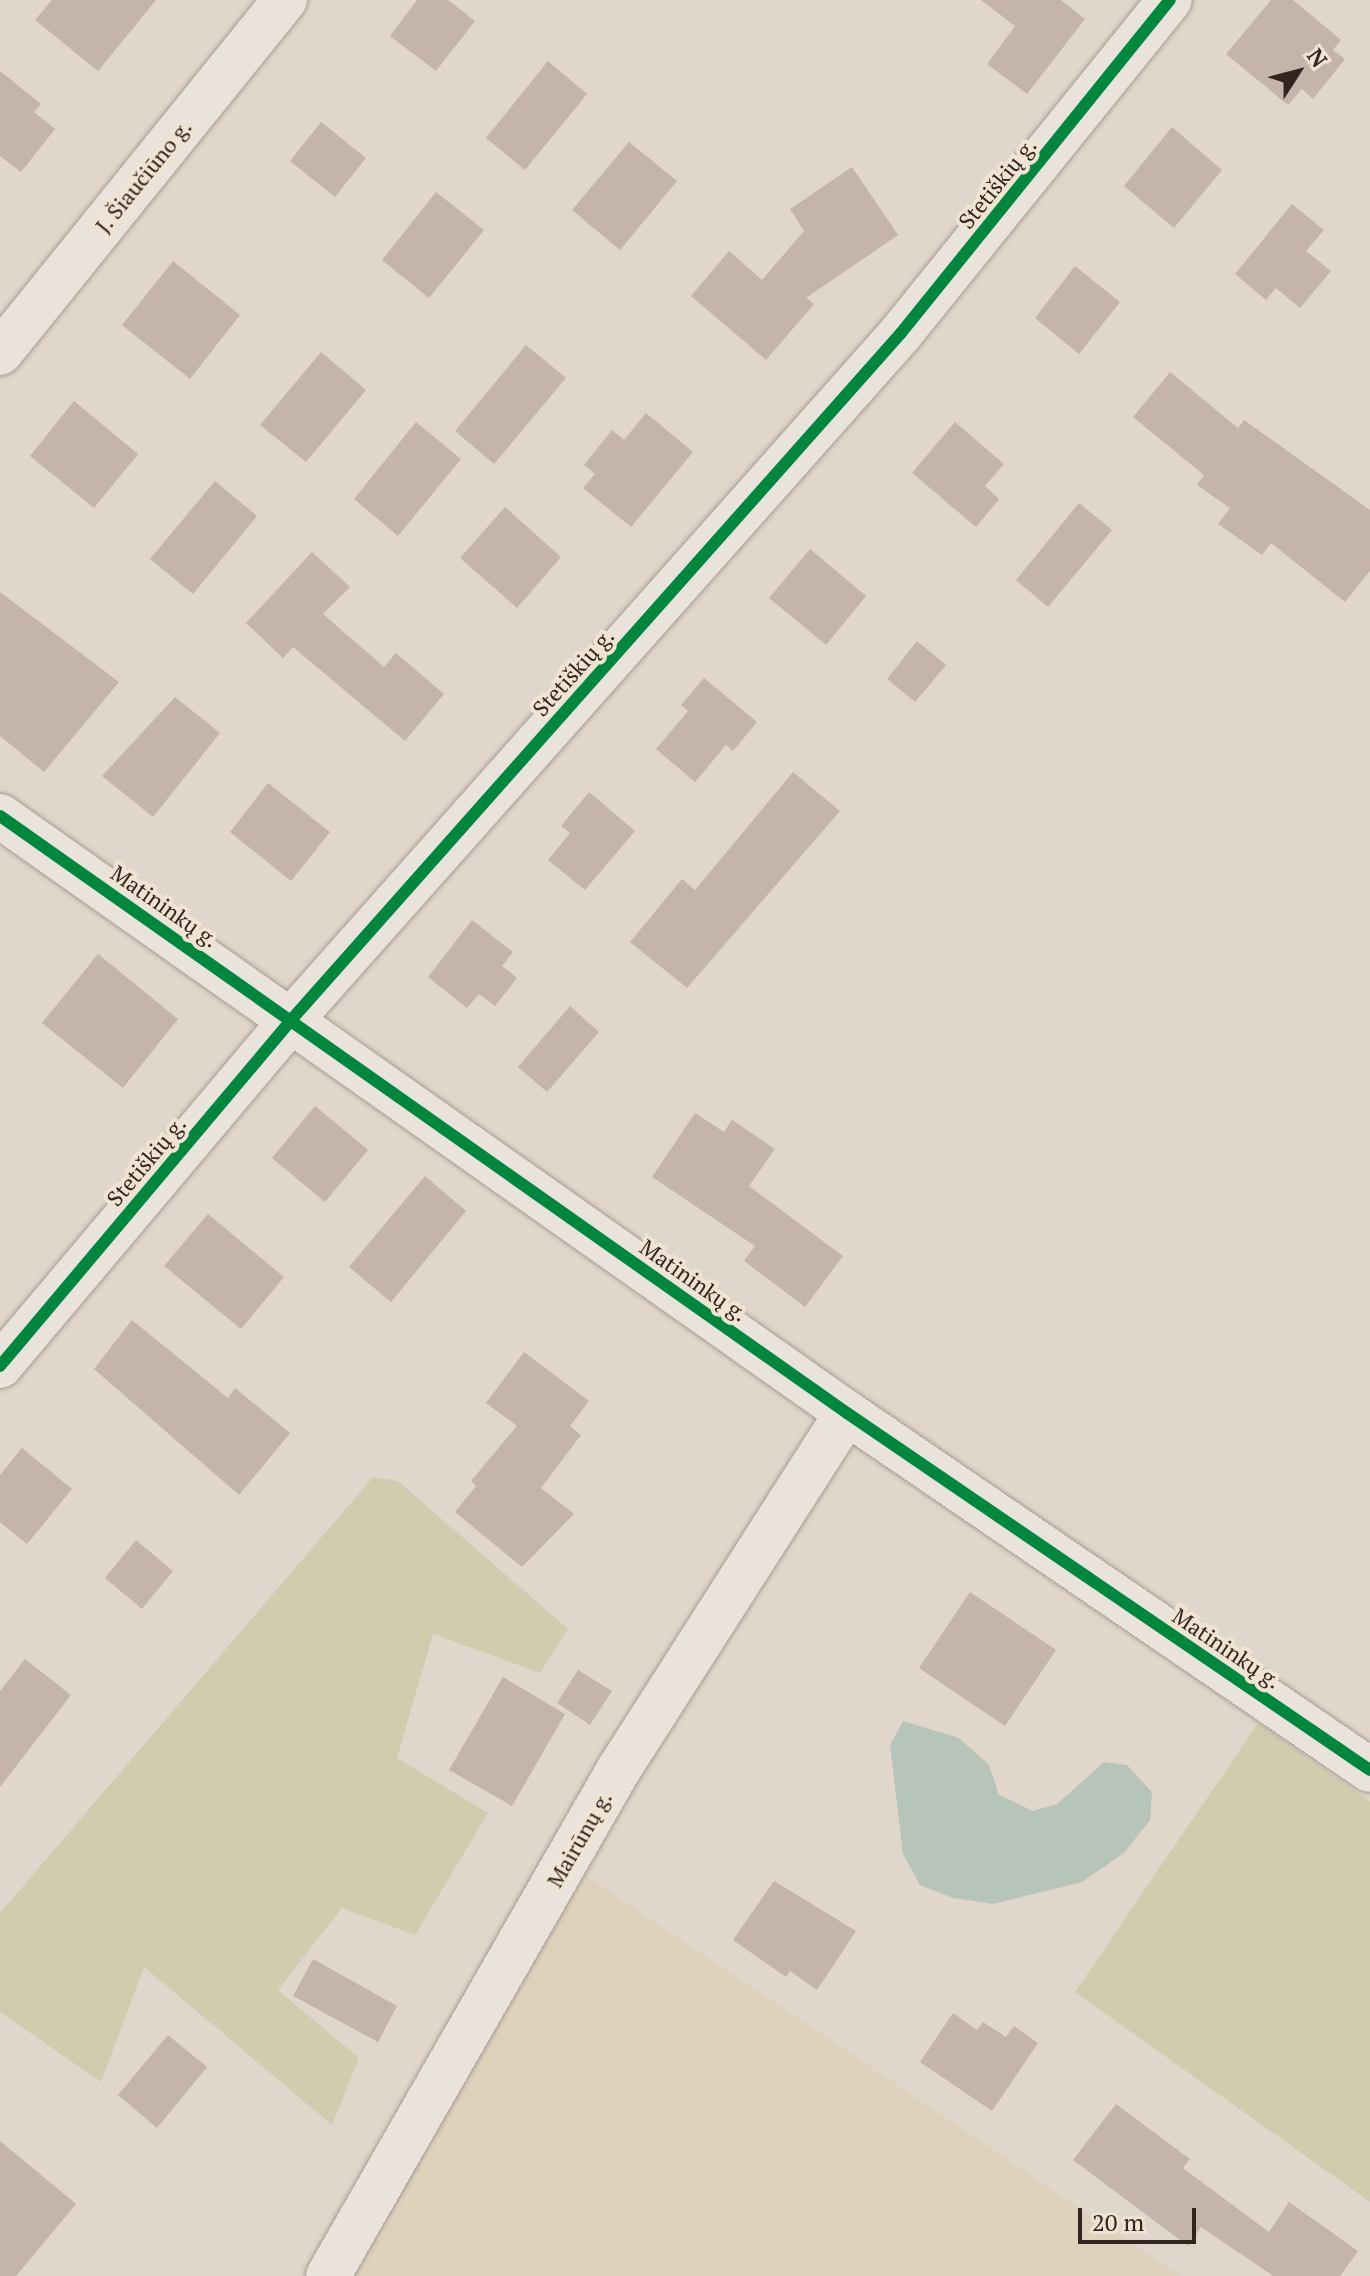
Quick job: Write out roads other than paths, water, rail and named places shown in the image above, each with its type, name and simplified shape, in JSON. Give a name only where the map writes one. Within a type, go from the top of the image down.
[{"type":"street","name":"J. Šiaučiūno g.","points":[[0,353],[285,0]]},
{"type":"street","name":"Stetiškių g.","points":[[0,1366],[292,1019],[901,333],[1170,0]]},
{"type":"street","name":"Matininkų g.","points":[[0,816],[847,1413],[1370,1770]]},
{"type":"street","name":"Mairūnų g.","points":[[328,2276],[619,1769],[847,1413]]}]
